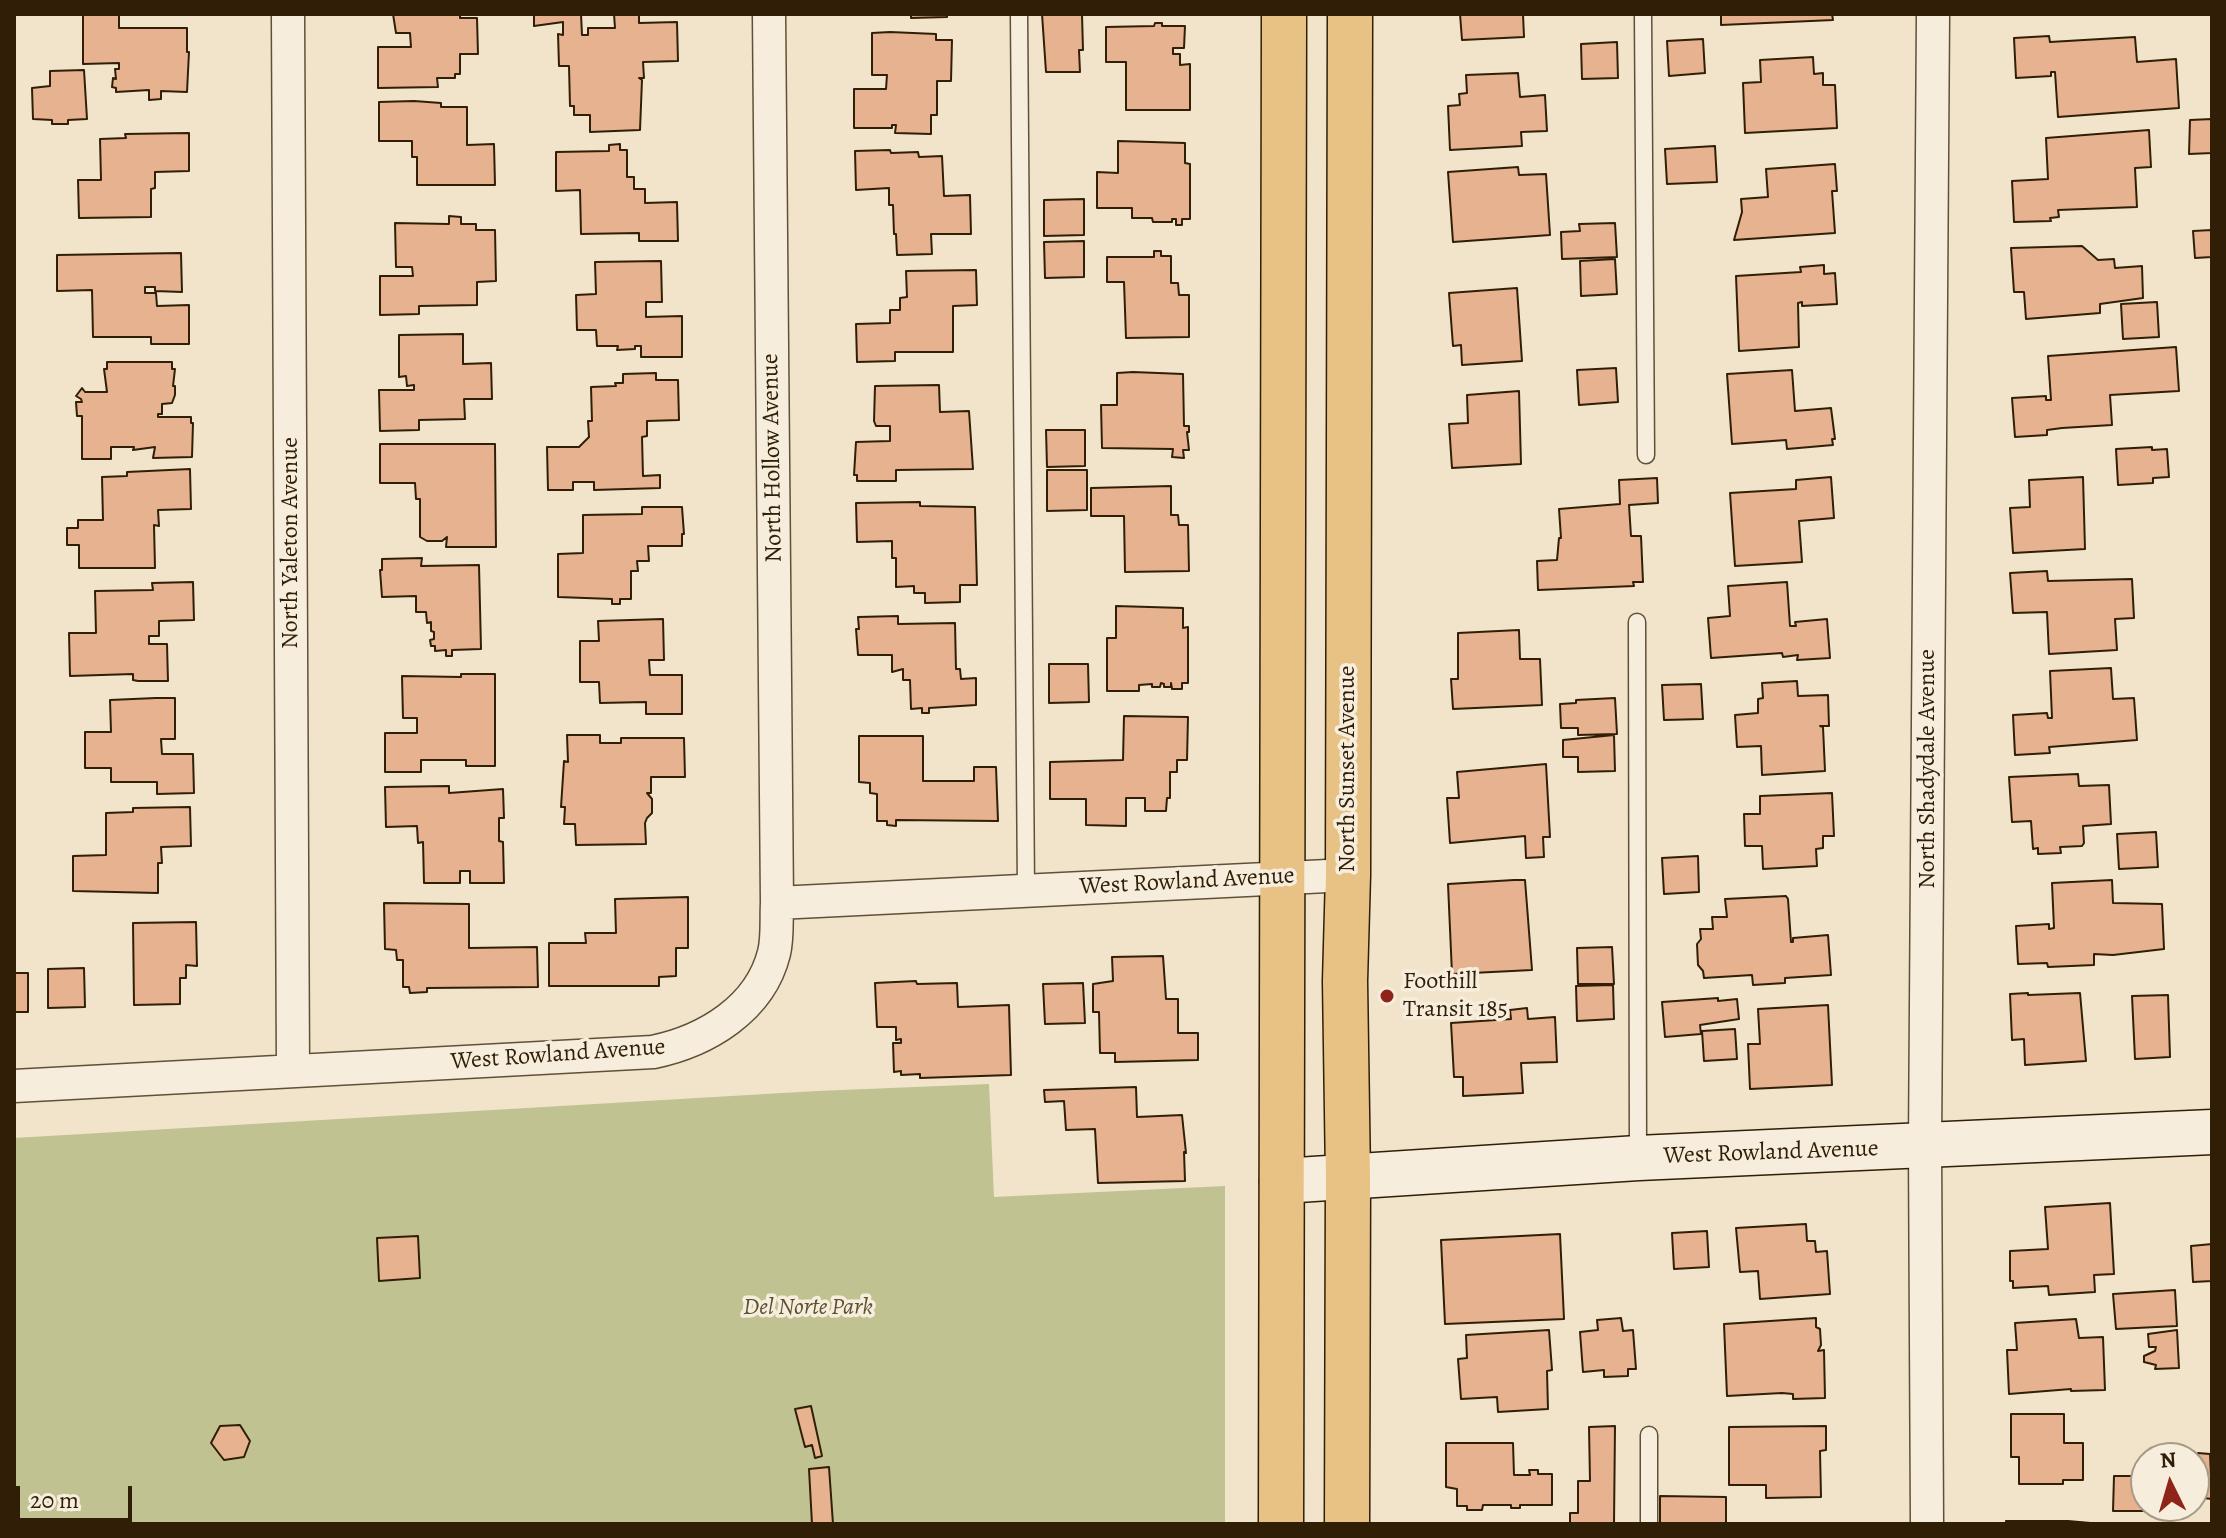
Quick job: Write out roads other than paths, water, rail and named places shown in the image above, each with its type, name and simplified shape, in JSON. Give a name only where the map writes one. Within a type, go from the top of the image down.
[{"type":"main road","points":[[1281,1524],[1284,14]]},
{"type":"main road","name":"North Sunset Avenue","points":[[1347,1524],[1345,981],[1348,875],[1350,14]]},
{"type":"street","name":"North Yaleton Avenue","points":[[288,14],[293,1071]]},
{"type":"street","name":"North Hollow Avenue","points":[[769,14],[777,903]]},
{"type":"street","name":"North Shadydale Avenue","points":[[1927,1524],[1925,1146],[1933,14]]},
{"type":"street","name":"West Rowland Avenue","points":[[14,1086],[626,1054],[677,1047],[720,1026],[753,995],[765,976],[774,952],[777,903],[1348,875]]},
{"type":"street","name":"West Rowland Avenue","points":[[1282,1181],[1638,1158],[2212,1132]]},
{"type":"lane","points":[[1019,14],[1026,890]]},
{"type":"lane","points":[[1643,14],[1646,455]]},
{"type":"lane","points":[[1637,622],[1638,1158]]},
{"type":"lane","points":[[1649,1435],[1649,1524]]},
{"type":"place","name":"Foothill Transit 185","points":[[1387,996]]},
{"type":"park label","name":"Del Norte Park","points":[[808,1308]]}]
